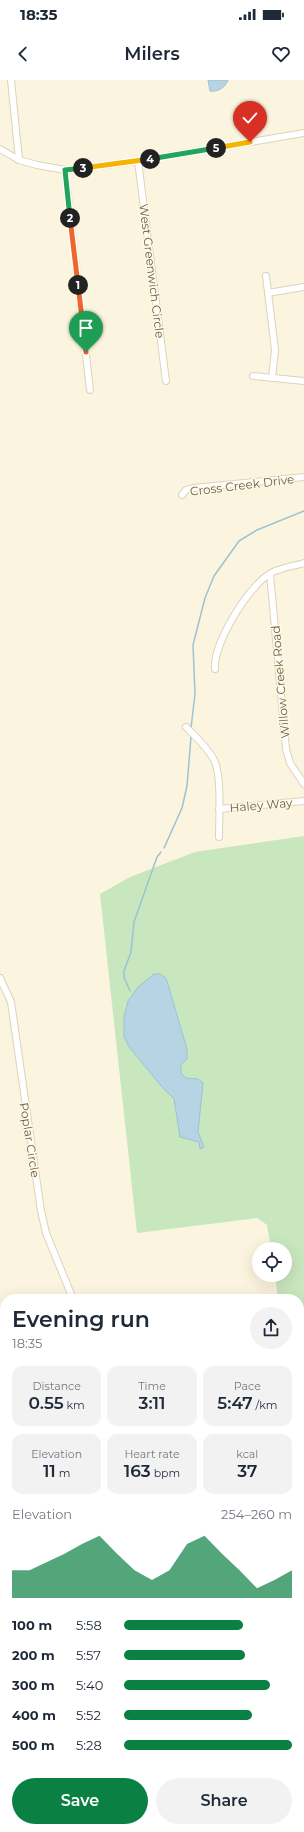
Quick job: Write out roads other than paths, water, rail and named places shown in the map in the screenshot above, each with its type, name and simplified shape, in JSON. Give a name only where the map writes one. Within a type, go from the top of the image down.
[{"type":"street","points":[[11,80],[19,160]]},
{"type":"street","points":[[0,149],[19,160],[65,170],[141,160],[304,133]]},
{"type":"street","name":"West Greenwich Circle","points":[[141,160],[166,381]]},
{"type":"street","points":[[65,170],[90,390]]},
{"type":"street","points":[[266,276],[275,350],[272,378]]},
{"type":"street","points":[[268,293],[304,287]]},
{"type":"street","points":[[253,376],[304,381]]},
{"type":"street","name":"Cross Creek Drive","points":[[182,495],[186,490],[194,488],[304,477]]},
{"type":"street","points":[[215,669],[214,661],[234,615],[255,586],[270,574],[304,563]]},
{"type":"street","name":"Willow Creek Road","points":[[270,574],[286,750],[290,763],[304,784]]},
{"type":"street","points":[[186,727],[202,743],[215,760],[218,772],[219,837]]},
{"type":"street","name":"Haley Way","points":[[219,809],[304,801]]},
{"type":"street","name":"Poplar Circle","points":[[0,978],[11,1002],[41,1211],[46,1233],[71,1294]]},
{"type":"water","points":[[208,80],[228,80],[223,87],[218,90],[210,91]]},
{"type":"water","points":[[154,974],[160,974],[166,978],[187,1049],[187,1059],[181,1065],[181,1073],[186,1078],[198,1079],[203,1083],[198,1132],[204,1147],[200,1149],[199,1142],[180,1137],[174,1099],[162,1087],[130,1048],[124,1037],[124,1017],[128,1001],[138,987]]},
{"type":"waterway","points":[[191,728],[195,694],[193,645],[205,598],[214,576],[239,541],[257,530],[304,511]]},
{"type":"waterway","points":[[164,848],[182,808],[187,786],[191,737]]},
{"type":"waterway","points":[[130,991],[124,977],[124,971],[131,952],[134,922],[157,857],[161,852]]}]
